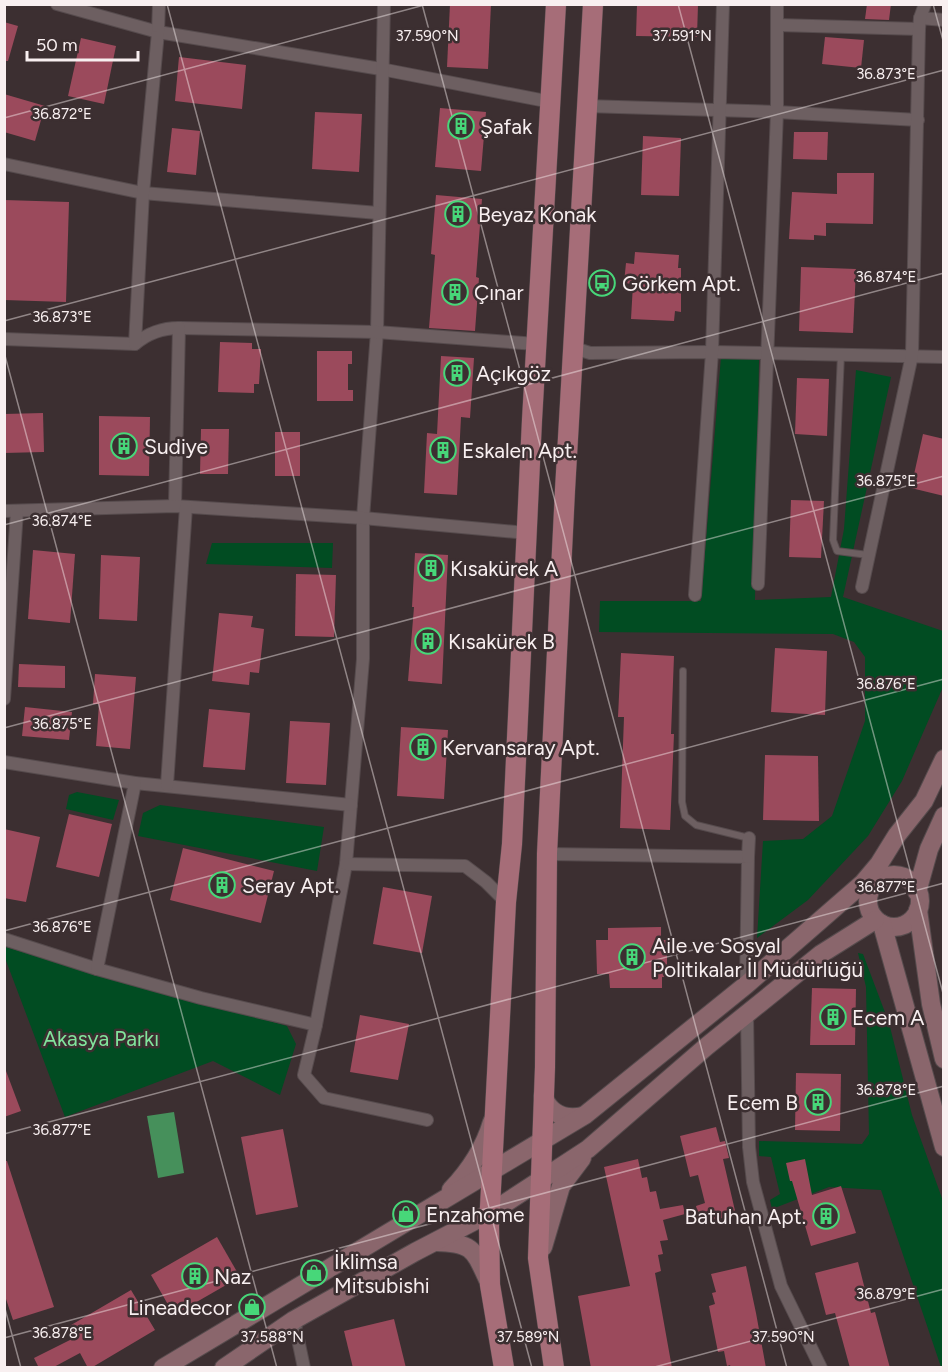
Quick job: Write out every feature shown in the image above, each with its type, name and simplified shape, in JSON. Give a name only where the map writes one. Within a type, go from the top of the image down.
[{"type":"main road","points":[[504,1368],[490,1285],[490,1213],[556,4]]},
{"type":"main road","points":[[554,1368],[538,1258],[547,855],[564,490],[593,4]]},
{"type":"street","points":[[57,4],[158,32],[381,69],[551,102]]},
{"type":"street","points":[[135,344],[143,193],[159,4]]},
{"type":"street","points":[[384,4],[377,332],[363,518],[363,659],[346,864],[316,1025],[304,1075],[324,1098],[427,1120]]},
{"type":"street","points":[[695,595],[712,352],[723,4]]},
{"type":"street","points":[[758,584],[777,112],[777,4]]},
{"type":"street","points":[[862,587],[912,354],[920,24],[925,4]]},
{"type":"street","points":[[777,25],[920,24],[944,20]]},
{"type":"street","points":[[586,105],[918,120]]},
{"type":"street","points":[[4,164],[143,193],[378,213]]},
{"type":"street","points":[[4,339],[135,344],[151,333],[167,328],[179,328],[377,332],[536,344]]},
{"type":"street","points":[[167,785],[180,506],[179,328]]},
{"type":"street","points":[[574,348],[590,353],[912,354],[944,357]]},
{"type":"street","points":[[4,699],[11,511],[180,506],[363,518],[526,533]]},
{"type":"street","points":[[163,1368],[542,1143],[585,1115],[747,985],[853,891],[879,864],[897,835],[924,801],[944,759]]},
{"type":"street","points":[[4,762],[135,783],[351,805]]},
{"type":"street","points":[[97,969],[135,783]]},
{"type":"street","points":[[917,891],[929,849],[944,816]]},
{"type":"street","points":[[747,985],[749,838]]},
{"type":"street","points":[[547,855],[748,857]]},
{"type":"street","points":[[346,864],[465,866],[486,882],[506,902]]},
{"type":"street","points":[[879,864],[868,907],[879,922],[944,1147]]},
{"type":"street","points":[[873,886],[885,877],[901,876],[914,885],[917,891],[931,1004],[944,1059]]},
{"type":"street","points":[[224,1368],[294,1320],[490,1213],[588,1149],[821,954],[879,922],[894,927],[906,924],[918,910]]},
{"type":"street","points":[[4,939],[97,969],[201,998],[316,1025]]},
{"type":"street","points":[[747,1014],[749,1148],[753,1182],[781,1286],[821,1368]]},
{"type":"street","points":[[543,1096],[546,1104],[558,1115],[574,1118],[585,1115]]},
{"type":"street","points":[[437,1204],[475,1161],[488,1138],[495,1102]]},
{"type":"street","points":[[541,1273],[544,1243],[561,1186],[588,1149]]},
{"type":"street","points":[[434,1242],[458,1242],[470,1248],[478,1257],[490,1285]]},
{"type":"street","points":[[294,1320],[304,1368]]},
{"type":"lane","points":[[841,354],[833,540],[837,551],[869,555]]},
{"type":"lane","points":[[683,671],[682,802],[685,816],[696,825],[749,838]]},
{"type":"green space","points":[[721,357],[759,359],[755,600],[831,597],[844,529],[856,370],[891,377],[843,597],[943,631],[943,687],[902,781],[868,836],[808,900],[757,938],[763,841],[803,839],[832,816],[865,721],[865,657],[854,642],[833,634],[599,632],[600,601],[701,601]]},
{"type":"green space","points":[[212,543],[333,543],[332,568],[206,564]]},
{"type":"green space","points":[[77,792],[119,800],[113,820],[66,809],[69,795]]},
{"type":"green space","points":[[160,805],[324,827],[317,871],[138,836],[143,813]]},
{"type":"green space","name":"Akasya Parkı","points":[[5,947],[287,1026],[296,1044],[280,1095],[213,1061],[65,1117],[5,958]]},
{"type":"green space","points":[[858,953],[863,954],[889,1023],[912,1115],[943,1201],[943,1367],[941,1367],[881,1190],[829,1187],[772,1209],[770,1200],[780,1194],[771,1157],[759,1156],[759,1141],[862,1144],[869,1134],[866,987]]},
{"type":"shaded area","points":[[174,1112],[184,1173],[158,1178],[147,1116]]},
{"type":"building","points":[[450,4],[491,4],[488,69],[447,67]]},
{"type":"building","points":[[637,4],[698,4],[697,37],[636,36]]},
{"type":"building","points":[[867,4],[891,4],[889,20],[865,19]]},
{"type":"building","points":[[4,22],[18,26],[8,61],[4,61]]},
{"type":"building","points":[[825,37],[864,40],[861,68],[822,64]]},
{"type":"building","points":[[81,38],[116,46],[104,104],[68,96]]},
{"type":"building","points":[[179,57],[246,65],[242,109],[175,101]]},
{"type":"building","points":[[4,94],[45,106],[35,141],[4,132]]},
{"type":"building","name":"Şafak","points":[[440,108],[486,112],[481,171],[435,167]]},
{"type":"building","points":[[315,112],[362,114],[359,172],[312,169]]},
{"type":"building","points":[[172,128],[200,131],[196,175],[167,172]]},
{"type":"building","points":[[794,132],[828,132],[827,160],[793,159]]},
{"type":"building","points":[[643,136],[681,138],[679,196],[641,195]]},
{"type":"building","points":[[837,173],[874,173],[873,224],[826,223],[826,236],[814,235],[814,240],[789,239],[792,192],[837,194]]},
{"type":"building","points":[[436,195],[482,199],[476,277],[479,278],[475,331],[429,328],[435,255],[431,254]]},
{"type":"building","points":[[4,200],[69,202],[66,302],[4,300]]},
{"type":"building","points":[[635,252],[679,255],[681,312],[675,311],[674,321],[631,319],[633,284],[624,283],[626,263],[634,264]]},
{"type":"building","points":[[801,267],[856,269],[853,333],[799,331]]},
{"type":"building","points":[[220,342],[252,343],[252,349],[261,349],[259,384],[254,384],[254,393],[218,392]]},
{"type":"building","points":[[317,351],[352,351],[352,364],[348,364],[348,390],[353,390],[353,401],[317,401]]},
{"type":"building","points":[[441,356],[474,358],[470,418],[461,417],[457,495],[424,493],[427,433],[437,434]]},
{"type":"building","points":[[797,378],[829,379],[827,436],[795,434]]},
{"type":"building","points":[[43,413],[44,452],[4,453],[4,414]]},
{"type":"building","name":"Sudiye","points":[[99,416],[150,417],[149,476],[99,475]]},
{"type":"building","points":[[201,429],[229,429],[228,474],[200,474]]},
{"type":"building","points":[[275,432],[300,432],[300,476],[275,476]]},
{"type":"building","points":[[923,434],[944,439],[944,496],[911,488]]},
{"type":"building","points":[[791,500],[824,501],[821,558],[789,557]]},
{"type":"building","points":[[33,550],[75,554],[70,623],[28,619]]},
{"type":"building","points":[[415,553],[448,555],[442,684],[408,681],[414,607],[412,607]]},
{"type":"building","points":[[101,555],[140,557],[137,621],[99,619]]},
{"type":"building","points":[[296,574],[336,575],[334,637],[295,636]]},
{"type":"building","points":[[219,613],[253,616],[251,627],[264,629],[259,673],[250,672],[249,685],[212,681]]},
{"type":"building","points":[[775,648],[827,651],[825,715],[771,712]]},
{"type":"building","points":[[621,653],[674,656],[670,830],[620,828],[624,717],[618,717]]},
{"type":"building","points":[[19,664],[65,666],[65,688],[18,687]]},
{"type":"building","points":[[95,674],[136,677],[130,749],[96,746],[99,704],[93,704]]},
{"type":"building","points":[[25,707],[72,712],[69,740],[22,736]]},
{"type":"building","points":[[209,709],[250,713],[245,770],[203,767]]},
{"type":"building","points":[[290,721],[330,723],[326,785],[286,783]]},
{"type":"building","name":"Kervansaray Apt.","points":[[401,727],[448,730],[444,799],[397,796]]},
{"type":"building","points":[[765,755],[818,756],[819,821],[763,820]]},
{"type":"building","points":[[69,814],[112,824],[99,877],[56,867]]},
{"type":"building","points":[[4,829],[40,837],[26,902],[4,898]]},
{"type":"building","name":"Seray Apt.","points":[[183,848],[274,871],[261,923],[170,900]]},
{"type":"building","points":[[383,887],[432,896],[422,953],[373,944]]},
{"type":"building","name":"Aile ve Sosyal Politikalar İl Müdürlüğü","points":[[661,927],[661,940],[667,940],[667,977],[662,977],[662,988],[610,988],[609,974],[597,974],[596,940],[608,940],[608,928]]},
{"type":"building","name":"Ecem A","points":[[812,988],[856,989],[855,1045],[810,1045]]},
{"type":"building","points":[[360,1015],[409,1024],[398,1080],[350,1072]]},
{"type":"building","points":[[4,1071],[6,1071],[21,1111],[4,1117]]},
{"type":"building","name":"Ecem B","points":[[796,1073],[841,1074],[840,1131],[795,1130]]},
{"type":"building","points":[[716,1127],[720,1142],[725,1141],[729,1158],[723,1159],[736,1215],[700,1223],[696,1206],[705,1203],[698,1175],[690,1177],[680,1136]]},
{"type":"building","name":"Naz","points":[[283,1129],[298,1207],[256,1215],[241,1137]]},
{"type":"building","points":[[638,1159],[642,1178],[647,1177],[650,1192],[656,1191],[660,1209],[683,1205],[685,1214],[663,1220],[668,1240],[660,1241],[663,1254],[658,1255],[661,1271],[655,1273],[672,1368],[591,1368],[578,1296],[630,1286],[604,1167]]},
{"type":"building","name":"Batuhan Apt.","points":[[805,1159],[812,1195],[841,1186],[856,1233],[811,1246],[786,1163]]},
{"type":"building","points":[[4,1161],[7,1161],[54,1307],[13,1320],[4,1293]]},
{"type":"building","name":"Naz","points":[[217,1237],[240,1277],[174,1315],[151,1275]]},
{"type":"building","points":[[858,1262],[871,1313],[875,1312],[890,1368],[850,1368],[835,1313],[826,1315],[815,1273]]},
{"type":"building","points":[[746,1266],[766,1368],[727,1366],[724,1351],[718,1352],[715,1337],[709,1306],[715,1304],[712,1293],[716,1292],[711,1274]]},
{"type":"building","points":[[131,1290],[155,1330],[91,1368],[88,1368],[80,1353],[52,1368],[39,1368],[34,1358],[72,1339],[66,1328]]},
{"type":"building","points":[[394,1319],[406,1368],[353,1368],[344,1331]]},
{"type":"place","name":"Şafak","points":[[461,126]]},
{"type":"place","name":"Beyaz Konak","points":[[458,214]]},
{"type":"place","name":"Görkem Apt.","points":[[602,283]]},
{"type":"place","name":"Çınar","points":[[455,292]]},
{"type":"place","name":"Açıkgöz","points":[[457,373]]},
{"type":"place","name":"Sudiye","points":[[124,446]]},
{"type":"place","name":"Eskalen Apt.","points":[[443,450]]},
{"type":"place","name":"Kısakürek A","points":[[431,568]]},
{"type":"place","name":"Kısakürek B","points":[[428,641]]},
{"type":"place","name":"Kervansaray Apt.","points":[[423,747]]},
{"type":"place","name":"Seray Apt.","points":[[222,885]]},
{"type":"place","name":"Aile ve Sosyal Politikalar İl Müdürlüğü","points":[[632,957]]},
{"type":"place","name":"Ecem A","points":[[833,1017]]},
{"type":"place","name":"Ecem B","points":[[818,1102]]},
{"type":"place","name":"Enzahome","points":[[406,1214]]},
{"type":"place","name":"Batuhan Apt.","points":[[826,1216]]},
{"type":"place","name":"İklimsa Mitsubishi","points":[[314,1273]]},
{"type":"place","name":"Naz","points":[[195,1276]]},
{"type":"place","name":"Lineadecor","points":[[252,1307]]}]
